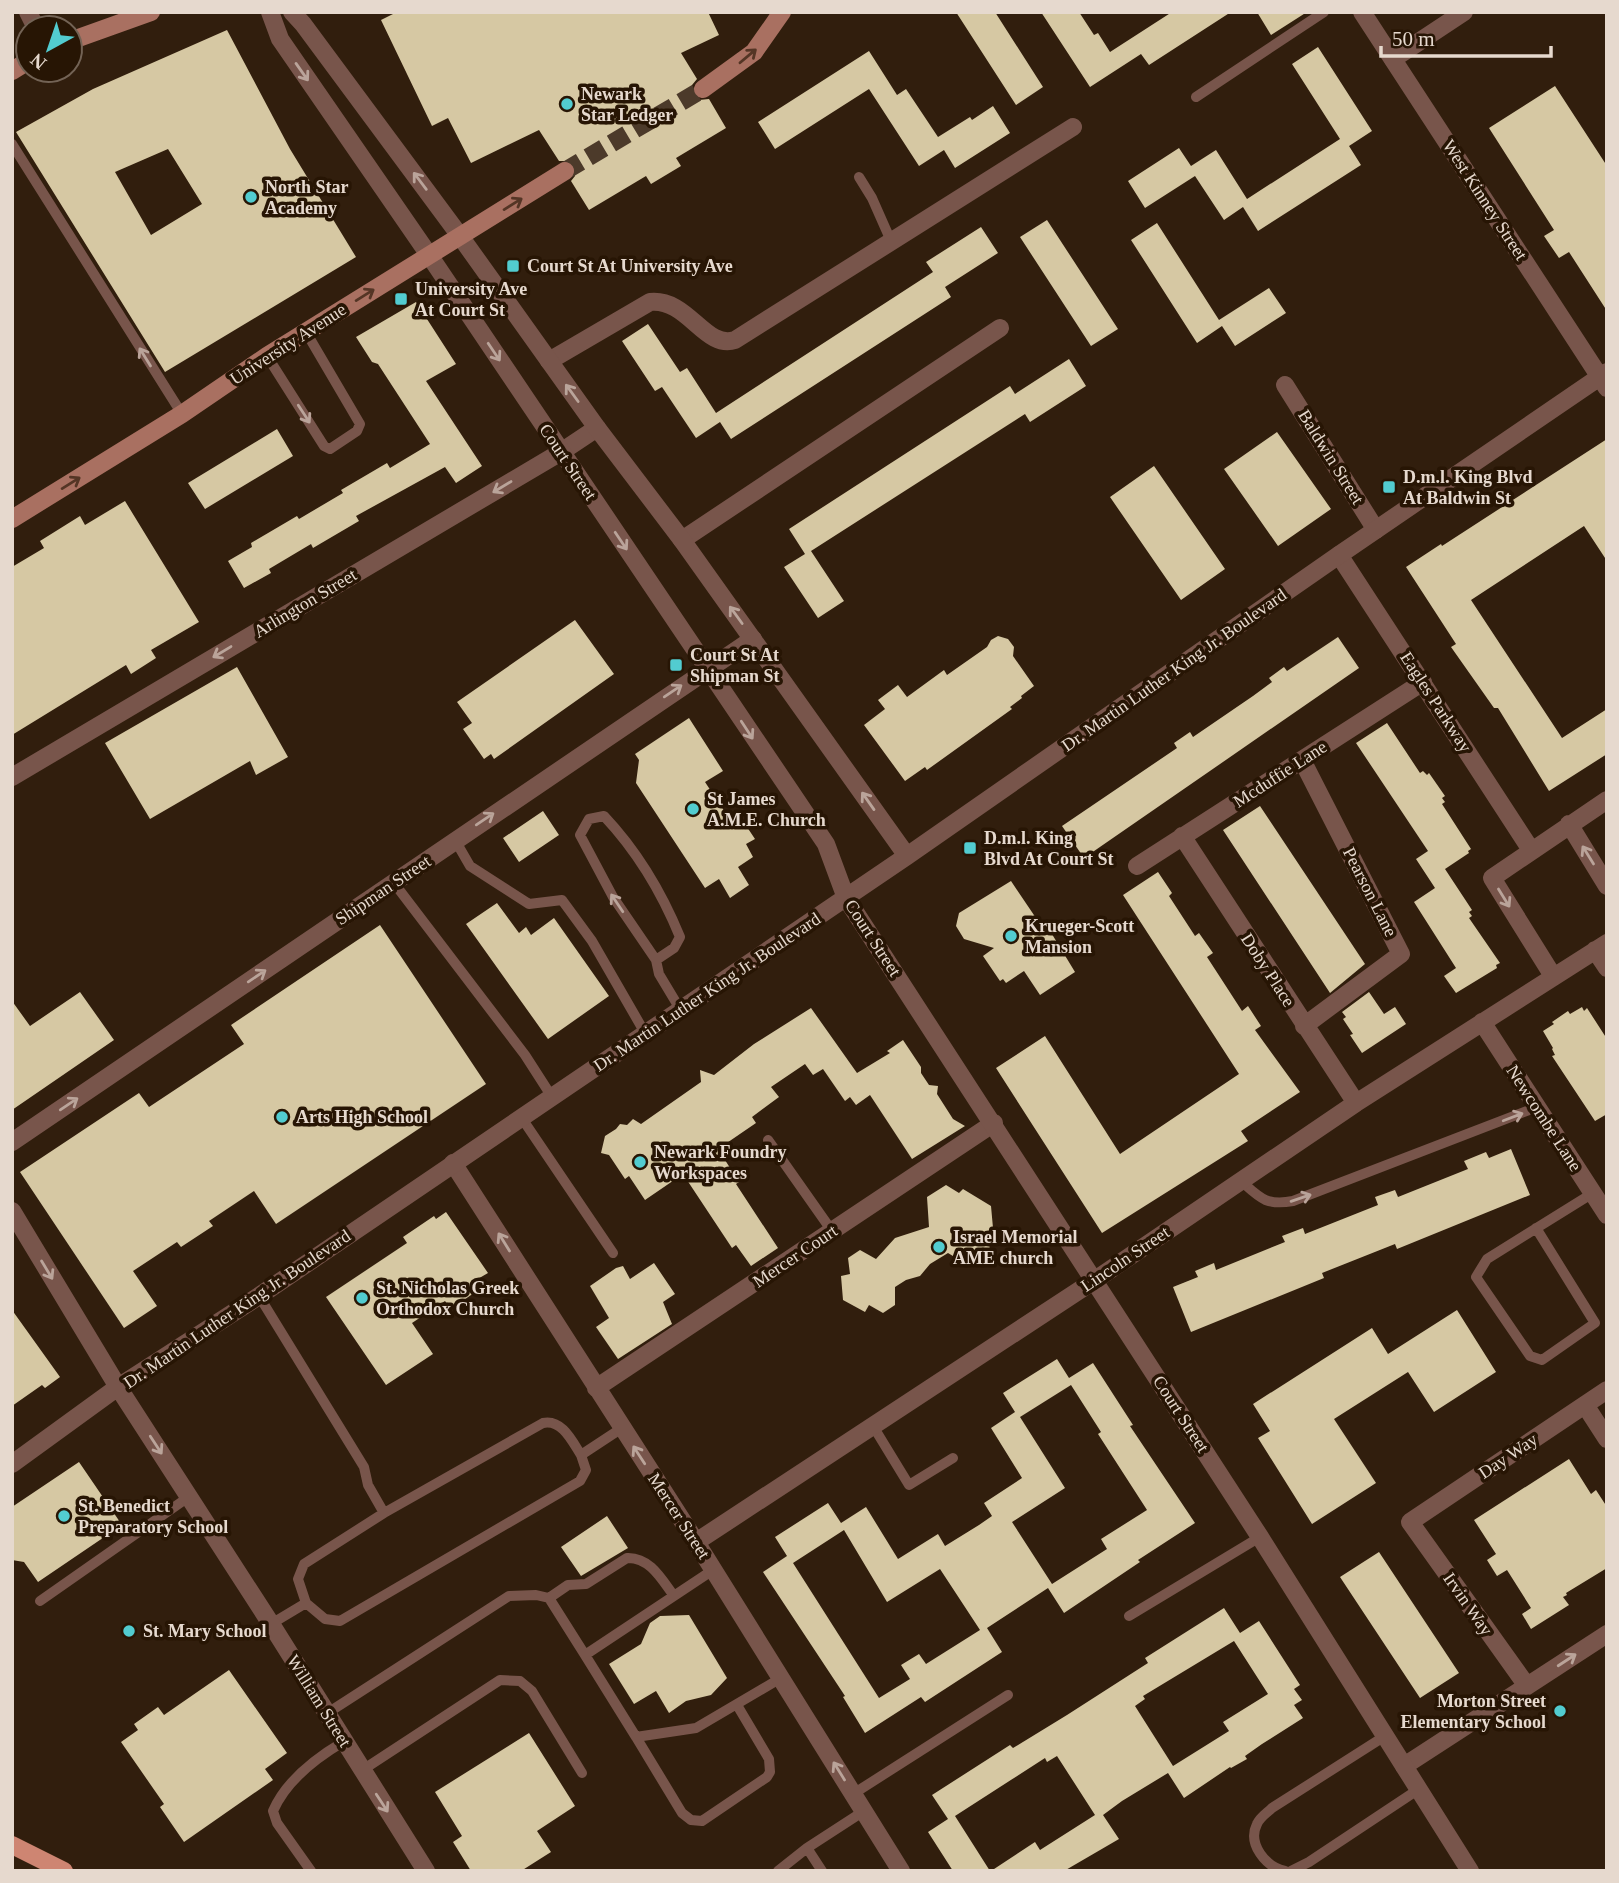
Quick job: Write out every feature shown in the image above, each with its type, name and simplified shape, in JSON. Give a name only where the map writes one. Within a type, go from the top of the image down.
[{"type":"main road","points":[[84,36],[151,12]]},
{"type":"main road","points":[[703,89],[754,52],[782,12]]},
{"type":"main road","name":"University Avenue","points":[[12,519],[182,414],[306,331],[565,171]]},
{"type":"main road","points":[[12,1845],[64,1871]]},
{"type":"street","name":"Court Street","points":[[270,12],[280,39],[826,844],[846,898],[1260,1537],[1470,1871]]},
{"type":"street","points":[[292,12],[682,540],[908,856]]},
{"type":"street","name":"West Kinney Street","points":[[1362,12],[1604,379]]},
{"type":"street","points":[[1393,59],[1464,12]]},
{"type":"street","points":[[549,361],[650,302],[662,301],[676,308],[717,341],[726,343],[735,340],[1073,127]]},
{"type":"street","points":[[682,540],[1000,328]]},
{"type":"street","name":"Dr. Martin Luther King Jr. Boulevard","points":[[12,1464],[118,1387],[258,1296],[908,856],[1339,555],[1604,379]]},
{"type":"street","name":"Baldwin Street","points":[[1285,385],[1376,530]]},
{"type":"street","name":"Arlington Street","points":[[12,777],[561,452],[597,428]]},
{"type":"street","name":"Eagles Parkway","points":[[1339,555],[1531,850]]},
{"type":"street","name":"Shipman Street","points":[[12,1142],[753,639]]},
{"type":"street","name":"Mcduffie Lane","points":[[1137,866],[1423,682]]},
{"type":"street","name":"Pearson Lane","points":[[1302,760],[1402,954],[1304,1026]]},
{"type":"street","points":[[1553,976],[1492,878],[1607,800]]},
{"type":"street","points":[[1569,824],[1607,886]]},
{"type":"street","name":"Doby Place","points":[[1182,836],[1356,1103]]},
{"type":"street","points":[[1601,946],[1607,968]]},
{"type":"street","name":"Lincoln Street","points":[[696,1542],[1094,1280],[1356,1103],[1601,946]]},
{"type":"street","name":"Newcombe Lane","points":[[1482,1022],[1607,1215]]},
{"type":"street","name":"Mercer Court","points":[[596,1388],[994,1123]]},
{"type":"street","name":"Mercer Street","points":[[453,1163],[696,1542],[901,1871]]},
{"type":"street","name":"William Street","points":[[12,1211],[118,1387],[190,1496],[426,1871]]},
{"type":"street","name":"Day Way","points":[[1410,1522],[1607,1390]]},
{"type":"street","points":[[1584,1405],[1607,1439]]},
{"type":"street","name":"Irvin Way","points":[[1410,1522],[1527,1686]]},
{"type":"street","points":[[1404,1766],[1607,1634]]},
{"type":"lane","points":[[1196,97],[1324,12]]},
{"type":"lane","points":[[12,144],[182,414]]},
{"type":"lane","points":[[859,177],[872,198],[891,241]]},
{"type":"lane","points":[[267,356],[324,446],[330,449],[357,431],[360,424],[306,331]]},
{"type":"lane","points":[[656,960],[674,948],[680,937],[669,910],[627,841],[604,816],[589,819],[580,835],[593,863],[612,897],[656,960],[659,974],[680,1009]]},
{"type":"lane","points":[[455,840],[470,866],[529,904],[562,900],[592,941],[645,1034]]},
{"type":"lane","points":[[394,883],[524,1055],[552,1097]]},
{"type":"lane","points":[[1241,1181],[1262,1200],[1276,1204],[1293,1201],[1537,1107]]},
{"type":"lane","points":[[521,1117],[613,1253]]},
{"type":"lane","points":[[768,1140],[832,1231]]},
{"type":"lane","points":[[1536,1228],[1595,1323],[1542,1360],[1530,1356],[1476,1277],[1487,1259],[1536,1228],[1593,1193]]},
{"type":"lane","points":[[258,1296],[364,1467],[368,1485],[384,1513]]},
{"type":"lane","points":[[543,1423],[559,1426],[581,1455],[586,1470],[580,1481],[340,1621],[325,1619],[306,1603],[298,1578],[304,1564],[384,1513],[543,1423]]},
{"type":"lane","points":[[873,1426],[909,1485],[953,1458]]},
{"type":"lane","points":[[581,1455],[622,1428]]},
{"type":"lane","points":[[40,1601],[190,1496]]},
{"type":"lane","points":[[1129,1616],[1260,1537]]},
{"type":"lane","points":[[549,1598],[568,1585],[586,1584],[627,1558],[633,1558],[653,1568],[674,1596]]},
{"type":"lane","points":[[585,1655],[713,1570]]},
{"type":"lane","points":[[326,1714],[509,1596],[536,1595],[549,1598],[682,1813],[691,1819],[702,1821],[767,1777],[770,1772],[769,1759],[737,1705]]},
{"type":"lane","points":[[271,1624],[306,1603]]},
{"type":"lane","points":[[636,1737],[696,1728],[781,1678]]},
{"type":"lane","points":[[361,1771],[500,1680],[520,1681],[532,1691],[582,1773]]},
{"type":"lane","points":[[853,1794],[1008,1695]]},
{"type":"lane","points":[[1285,1871],[1268,1863],[1255,1843],[1258,1821],[1272,1808],[1385,1736]]},
{"type":"lane","points":[[311,1871],[277,1823],[273,1811],[280,1794],[321,1756],[343,1742]]},
{"type":"lane","points":[[1292,1871],[1419,1790]]},
{"type":"lane","points":[[778,1871],[807,1848],[864,1811]]},
{"type":"lane","points":[[807,1848],[822,1871]]},
{"type":"building","name":"Newark Star Ledger","points":[[397,12],[708,12],[719,35],[681,53],[697,79],[692,85],[693,95],[699,100],[709,99],[726,128],[676,158],[681,166],[651,184],[646,176],[589,210],[571,181],[575,176],[575,166],[570,161],[559,161],[539,130],[471,163],[448,118],[432,126],[381,20]]},
{"type":"building","points":[[956,12],[995,12],[1043,87],[1016,105]]},
{"type":"building","points":[[1041,12],[1079,12],[1094,35],[1098,33],[1110,52],[1172,12],[1231,12],[1149,65],[1141,54],[1090,87]]},
{"type":"building","points":[[1257,12],[1307,12],[1271,35]]},
{"type":"building","points":[[227,30],[290,149],[356,257],[165,372],[16,132],[93,89]],"holes":[[[168,149],[202,204],[151,235],[115,172]]]},
{"type":"building","points":[[1318,47],[1372,131],[1349,146],[1361,165],[1258,231],[1243,207],[1224,220],[1195,176],[1145,208],[1128,181],[1179,148],[1191,166],[1216,150],[1247,199],[1340,139],[1292,64]]},
{"type":"building","points":[[869,51],[897,95],[906,89],[938,137],[993,106],[1010,133],[955,168],[944,150],[919,166],[869,89],[775,149],[758,122]]},
{"type":"building","points":[[1555,86],[1607,166],[1607,311],[1569,252],[1559,258],[1544,236],[1554,230],[1489,128]]},
{"type":"building","points":[[1047,220],[1118,329],[1091,346],[1020,237]]},
{"type":"building","points":[[1157,223],[1219,320],[1269,288],[1286,313],[1235,346],[1222,326],[1197,343],[1131,240]]},
{"type":"building","points":[[981,227],[998,253],[945,287],[951,297],[731,439],[720,422],[696,438],[662,387],[655,391],[622,341],[648,324],[680,372],[687,368],[716,413],[933,272],[926,262]]},
{"type":"building","points":[[416,302],[456,364],[426,381],[482,466],[456,483],[445,467],[356,516],[359,521],[313,548],[311,544],[269,569],[271,573],[244,588],[228,561],[252,547],[251,543],[297,516],[299,519],[387,463],[390,468],[430,444],[378,364],[372,362],[356,337]]},
{"type":"building","points":[[1069,359],[1086,386],[1030,422],[1025,414],[811,551],[844,601],[818,618],[784,567],[805,554],[789,529],[1010,386],[1015,394]]},
{"type":"building","points":[[277,429],[293,456],[205,509],[188,483]]},
{"type":"building","points":[[1277,432],[1331,509],[1278,546],[1224,469]]},
{"type":"building","points":[[1607,439],[1607,561],[1584,526],[1471,600],[1562,738],[1607,709],[1607,754],[1549,791],[1498,708],[1494,708],[1451,647],[1456,644],[1406,567]]},
{"type":"building","points":[[1154,466],[1225,569],[1181,600],[1110,497]]},
{"type":"building","points":[[125,501],[199,622],[151,650],[156,658],[131,674],[126,665],[12,735],[12,567],[44,548],[40,541],[80,516],[85,525]]},
{"type":"building","points":[[575,620],[614,674],[494,759],[491,754],[484,759],[463,729],[472,723],[457,702]]},
{"type":"building","points":[[998,636],[1008,639],[1014,647],[1013,656],[1034,686],[1010,707],[1012,709],[927,770],[925,767],[905,781],[864,725],[885,709],[878,700],[898,685],[907,697],[944,670],[947,675]]},
{"type":"building","points":[[1338,637],[1359,668],[1084,858],[1062,826],[1177,748],[1174,743],[1190,732],[1193,737],[1253,696],[1272,682],[1269,678],[1284,667],[1287,671]]},
{"type":"building","points":[[237,667],[288,757],[256,775],[250,761],[150,819],[105,743]]},
{"type":"building","name":"St James A.M.E. Church","points":[[689,718],[723,771],[705,782],[736,829],[745,824],[755,839],[746,844],[753,857],[738,867],[749,885],[730,898],[719,879],[705,888],[636,783],[639,760],[635,754]]},
{"type":"building","points":[[1387,723],[1420,773],[1429,773],[1445,796],[1442,798],[1445,802],[1442,804],[1471,849],[1445,869],[1472,910],[1469,912],[1472,916],[1469,918],[1500,963],[1496,965],[1497,968],[1456,993],[1444,976],[1456,968],[1414,902],[1435,888],[1416,859],[1428,851],[1356,743]]},
{"type":"building","points":[[1260,806],[1365,964],[1330,993],[1223,830]]},
{"type":"building","points":[[543,811],[559,835],[519,862],[503,838]]},
{"type":"building","points":[[1158,872],[1172,893],[1169,896],[1195,936],[1199,933],[1213,953],[1207,957],[1242,1011],[1248,1006],[1261,1026],[1255,1030],[1300,1092],[1241,1131],[1248,1141],[1102,1233],[996,1068],[1045,1036],[1120,1154],[1239,1074],[1123,895]]},
{"type":"building","name":"Krueger-Scott Mansion","points":[[1011,881],[1040,924],[1044,921],[1075,972],[1040,995],[1024,971],[1006,983],[1003,979],[1000,981],[983,956],[994,948],[964,939],[956,926],[959,913]]},
{"type":"building","points":[[497,903],[519,933],[526,927],[531,935],[554,918],[609,996],[548,1039],[466,924]]},
{"type":"building","name":"Arts High School","points":[[380,925],[486,1084],[276,1224],[254,1191],[209,1221],[213,1226],[181,1247],[177,1242],[133,1271],[157,1306],[124,1328],[20,1172],[139,1093],[149,1107],[244,1044],[231,1025]]},
{"type":"building","points":[[80,992],[114,1040],[12,1110],[12,1001],[30,1026]]},
{"type":"building","points":[[1369,992],[1384,1014],[1395,1007],[1406,1024],[1362,1053],[1350,1035],[1353,1034],[1343,1019],[1346,1017],[1342,1012]]},
{"type":"building","points":[[1582,1007],[1584,1011],[1587,1008],[1607,1039],[1607,1114],[1595,1121],[1552,1056],[1555,1055],[1553,1048],[1543,1031],[1568,1011],[1570,1014]]},
{"type":"building","points":[[811,1008],[857,1073],[890,1053],[887,1051],[903,1040],[929,1085],[938,1086],[937,1094],[953,1119],[965,1126],[912,1159],[870,1095],[856,1105],[850,1097],[845,1101],[823,1069],[813,1075],[805,1064],[771,1087],[779,1097],[752,1117],[756,1123],[718,1149],[739,1182],[736,1184],[778,1248],[751,1266],[736,1245],[732,1248],[683,1174],[645,1200],[629,1176],[625,1179],[609,1155],[601,1153],[605,1136],[620,1124],[627,1125],[633,1119],[641,1124],[701,1082],[700,1070],[714,1075],[754,1044]]},
{"type":"building","points":[[1511,1149],[1530,1195],[1397,1249],[1395,1244],[1322,1273],[1324,1278],[1191,1332],[1173,1287],[1198,1277],[1195,1271],[1214,1263],[1216,1270],[1285,1242],[1282,1236],[1303,1228],[1305,1234],[1378,1205],[1375,1197],[1395,1190],[1398,1197],[1468,1169],[1464,1161],[1486,1152],[1489,1158]]},
{"type":"building","name":"Israel Memorial AME church","points":[[946,1185],[959,1193],[963,1189],[991,1206],[994,1239],[989,1239],[990,1254],[971,1267],[948,1253],[930,1264],[920,1276],[895,1287],[895,1305],[883,1313],[869,1305],[865,1312],[843,1300],[841,1276],[850,1274],[848,1258],[860,1250],[876,1259],[895,1238],[929,1227],[927,1197]]},
{"type":"building","name":"St. Nicholas Greek Orthodox Church","points":[[446,1212],[488,1273],[476,1280],[481,1288],[451,1309],[445,1301],[412,1323],[433,1354],[386,1385],[326,1297],[407,1243],[403,1237],[434,1216],[436,1219]]},
{"type":"building","points":[[654,1263],[675,1294],[663,1302],[672,1324],[618,1359],[596,1327],[609,1318],[590,1286],[616,1268],[623,1266],[630,1279]]},
{"type":"building","points":[[12,1310],[60,1377],[45,1388],[42,1385],[12,1406]]},
{"type":"building","points":[[1457,1310],[1496,1372],[1434,1412],[1408,1372],[1334,1419],[1376,1483],[1312,1524],[1258,1438],[1270,1431],[1253,1404],[1372,1328],[1388,1354]]},
{"type":"building","points":[[1057,1359],[1069,1378],[1093,1363],[1133,1425],[1130,1426],[1195,1523],[1064,1613],[1048,1588],[987,1628],[1002,1652],[925,1702],[921,1697],[865,1733],[843,1697],[845,1696],[763,1572],[787,1556],[775,1537],[828,1503],[841,1523],[866,1507],[898,1559],[938,1534],[945,1546],[979,1525],[992,1516],[984,1503],[1022,1478],[991,1428],[1015,1412],[1003,1393]],"holes":[[[1071,1385],[1101,1432],[1098,1434],[1147,1510],[1101,1539],[1107,1549],[1052,1584],[1012,1522],[1065,1488],[1020,1417]],[[844,1530],[887,1602],[940,1569],[980,1630],[926,1664],[919,1654],[901,1665],[910,1679],[879,1698],[793,1563]]]},
{"type":"building","points":[[1569,1459],[1591,1494],[1596,1490],[1607,1507],[1607,1568],[1566,1593],[1563,1597],[1569,1605],[1531,1629],[1522,1614],[1531,1608],[1507,1570],[1497,1576],[1487,1560],[1496,1554],[1474,1520]]},
{"type":"building","name":"St. Benedict Preparatory School","points":[[79,1462],[122,1525],[38,1582],[24,1562],[12,1560],[12,1507]]},
{"type":"building","points":[[607,1516],[628,1548],[581,1576],[561,1547]]},
{"type":"building","points":[[1379,1552],[1459,1673],[1420,1698],[1340,1577]]},
{"type":"building","points":[[1224,1608],[1240,1633],[1259,1621],[1300,1685],[1294,1689],[1302,1700],[1294,1705],[1303,1718],[1245,1756],[1247,1759],[1230,1767],[1184,1798],[1168,1773],[1122,1801],[1103,1815],[1119,1839],[1064,1871],[991,1871],[1035,1842],[1040,1850],[1095,1815],[1057,1756],[1047,1762],[1045,1758],[955,1816],[990,1871],[953,1871],[928,1832],[948,1819],[932,1795],[1010,1745],[1013,1748],[1067,1715],[1148,1663],[1145,1658]],"holes":[[[1234,1641],[1268,1694],[1223,1722],[1229,1731],[1173,1766],[1135,1706],[1145,1699],[1143,1696]]]},
{"type":"building","points":[[689,1615],[727,1678],[711,1695],[686,1701],[669,1713],[656,1691],[634,1704],[609,1664],[641,1644],[650,1623],[660,1616]]},
{"type":"building","points":[[229,1670],[287,1753],[265,1769],[273,1780],[184,1842],[160,1807],[164,1804],[121,1742],[138,1730],[134,1724],[158,1707],[164,1715]]},
{"type":"building","points":[[529,1733],[575,1806],[537,1831],[551,1852],[521,1871],[471,1871],[453,1842],[462,1836],[435,1792]]},
{"type":"tunnel","points":[[565,171],[703,89]]},
{"type":"place","name":"Newark Star Ledger","points":[[567,104]]},
{"type":"place","name":"North Star Academy","points":[[251,197]]},
{"type":"place","name":"Court St At University Ave","points":[[513,266]]},
{"type":"place","name":"University Ave At Court St","points":[[401,299]]},
{"type":"place","name":"D.m.l. King Blvd At Baldwin St","points":[[1389,487]]},
{"type":"place","name":"Court St At Shipman St","points":[[676,665]]},
{"type":"place","name":"St James A.M.E. Church","points":[[693,809]]},
{"type":"place","name":"D.m.l. King Blvd At Court St","points":[[970,848]]},
{"type":"place","name":"Krueger-Scott Mansion","points":[[1011,936]]},
{"type":"place","name":"Arts High School","points":[[282,1117]]},
{"type":"place","name":"Newark Foundry Workspaces","points":[[640,1162]]},
{"type":"place","name":"Israel Memorial AME church","points":[[939,1247]]},
{"type":"place","name":"St. Nicholas Greek Orthodox Church","points":[[362,1298]]},
{"type":"place","name":"St. Benedict Preparatory School","points":[[64,1516]]},
{"type":"place","name":"St. Mary School","points":[[129,1631]]},
{"type":"place","name":"Morton Street Elementary School","points":[[1560,1711]]}]
